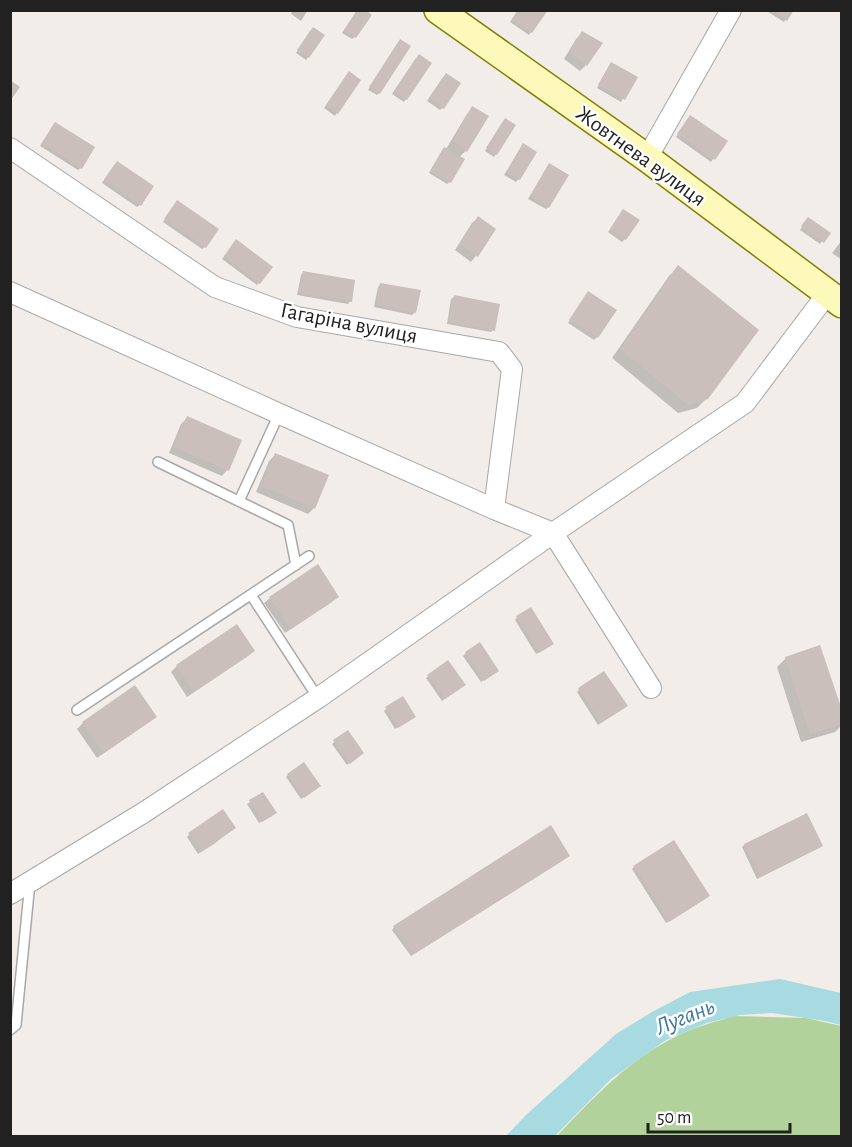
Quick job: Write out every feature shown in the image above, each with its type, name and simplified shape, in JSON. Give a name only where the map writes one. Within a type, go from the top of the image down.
[{"type":"street","name":"Жовтнева вулиця","points":[[438,10],[647,158],[834,299]]},
{"type":"street","points":[[647,158],[731,10]]},
{"type":"street","name":"Гагаріна вулиця","points":[[10,148],[215,287],[297,317],[499,352],[512,369],[494,508]]},
{"type":"street","points":[[10,292],[279,414],[553,533],[651,688]]},
{"type":"street","points":[[10,894],[143,813],[318,698],[553,533],[746,403],[834,299]]},
{"type":"lane","points":[[239,501],[279,414]]},
{"type":"lane","points":[[158,462],[288,525],[296,565]]},
{"type":"lane","points":[[77,710],[309,556]]},
{"type":"lane","points":[[251,595],[318,698]]},
{"type":"lane","points":[[10,1030],[16,1025],[30,882]]},
{"type":"green space","points":[[734,1016],[806,1018],[841,1026],[841,1136],[557,1136],[627,1068],[659,1045],[684,1033]]},
{"type":"water","name":"Лугань","points":[[780,979],[841,993],[841,1025],[772,1013],[740,1015],[707,1023],[666,1040],[611,1079],[555,1136],[506,1136],[616,1034],[652,1012],[690,992]]},
{"type":"building","points":[[357,10],[366,10],[372,15],[356,38],[344,30]]},
{"type":"building","points":[[518,10],[548,10],[532,33],[512,19]]},
{"type":"building","points":[[771,10],[794,10],[787,21]]},
{"type":"building","points":[[313,27],[325,35],[309,58],[297,50]]},
{"type":"building","points":[[582,31],[603,43],[587,66],[569,52]]},
{"type":"building","points":[[400,39],[411,46],[380,94],[369,87]]},
{"type":"building","points":[[419,54],[432,63],[407,100],[394,91]]},
{"type":"building","points":[[611,62],[638,77],[625,100],[598,85]]},
{"type":"building","points":[[349,71],[361,80],[338,114],[326,105]]},
{"type":"building","points":[[446,73],[461,83],[444,109],[429,98]]},
{"type":"building","points":[[10,80],[20,87],[10,101]]},
{"type":"building","points":[[472,106],[489,116],[467,152],[452,141]]},
{"type":"building","points":[[690,115],[728,141],[715,160],[677,134]]},
{"type":"building","points":[[505,118],[516,125],[497,155],[486,148]]},
{"type":"building","points":[[55,122],[95,147],[82,169],[42,143]]},
{"type":"building","points":[[523,143],[537,152],[520,180],[506,172]]},
{"type":"building","points":[[444,147],[465,159],[451,183],[430,171]]},
{"type":"building","points":[[117,161],[154,186],[141,206],[104,180]]},
{"type":"building","points":[[549,163],[569,175],[549,208],[530,196]]},
{"type":"building","points":[[177,200],[219,229],[206,248],[164,219]]},
{"type":"building","points":[[623,209],[640,220],[626,240],[610,229]]},
{"type":"building","points":[[478,216],[496,229],[478,257],[460,244]]},
{"type":"building","points":[[808,217],[831,233],[824,243],[801,226]]},
{"type":"building","points":[[236,239],[273,267],[260,284],[224,256]]},
{"type":"building","points":[[678,265],[759,330],[708,399],[688,405],[620,349]]},
{"type":"building","points":[[303,271],[355,280],[352,302],[299,293]]},
{"type":"building","points":[[380,283],[421,290],[416,313],[376,305]]},
{"type":"building","points":[[588,291],[617,310],[598,338],[569,320]]},
{"type":"building","points":[[454,295],[500,304],[495,331],[448,322]]},
{"type":"building","points":[[187,416],[242,440],[229,471],[173,447]]},
{"type":"building","points":[[275,453],[329,475],[315,509],[261,486]]},
{"type":"building","points":[[318,564],[339,597],[291,629],[269,597]]},
{"type":"building","points":[[531,607],[554,644],[539,653],[516,616]]},
{"type":"building","points":[[237,624],[255,651],[194,692],[176,665]]},
{"type":"building","points":[[480,642],[499,671],[484,681],[465,652]]},
{"type":"building","points":[[820,645],[842,710],[842,724],[810,734],[785,657]]},
{"type":"building","points":[[448,660],[466,685],[445,699],[427,675]]},
{"type":"building","points":[[604,671],[628,706],[601,723],[578,688]]},
{"type":"building","points":[[135,685],[157,717],[104,753],[82,722]]},
{"type":"building","points":[[403,696],[416,717],[398,728],[385,707]]},
{"type":"building","points":[[348,730],[364,753],[350,764],[333,740]]},
{"type":"building","points":[[304,762],[321,786],[304,798],[287,774]]},
{"type":"building","points":[[263,792],[277,813],[262,822],[249,800]]},
{"type":"building","points":[[223,809],[236,828],[201,852],[188,833]]},
{"type":"building","points":[[807,813],[823,846],[760,877],[744,844]]},
{"type":"building","points":[[551,825],[570,856],[414,954],[393,926]]},
{"type":"building","points":[[674,840],[710,896],[669,922],[633,866]]}]
